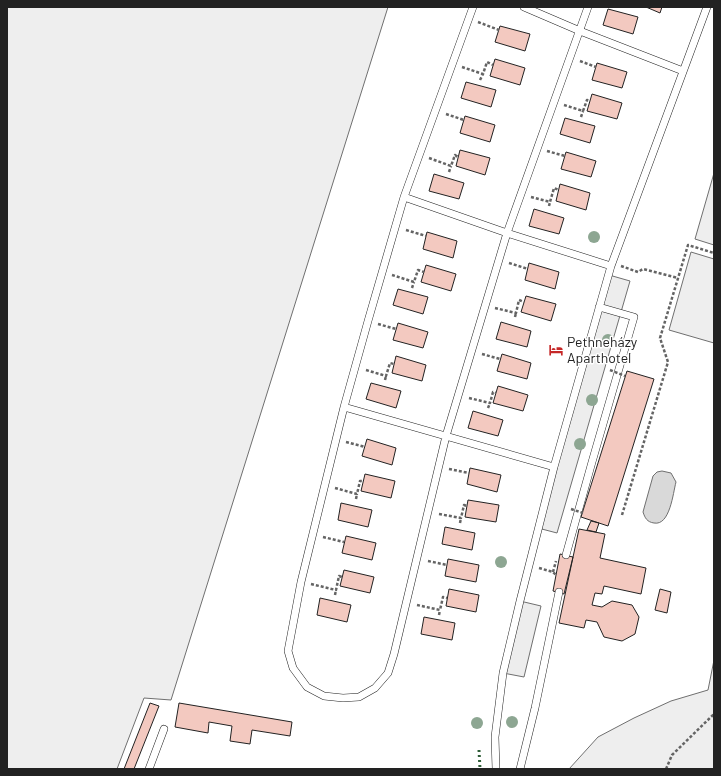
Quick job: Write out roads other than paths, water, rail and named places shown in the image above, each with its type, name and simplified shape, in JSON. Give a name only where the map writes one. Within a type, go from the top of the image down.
[{"type":"lane","points":[[473,7],[404,197],[344,407],[301,582],[288,650],[293,668],[307,687],[324,696],[343,698],[359,697],[375,688],[388,674],[407,603],[446,436],[458,395],[507,233],[588,7]]},
{"type":"lane","points":[[524,7],[580,31],[683,70]]},
{"type":"lane","points":[[496,769],[495,737],[503,673],[528,566],[554,467],[612,265],[707,7]]},
{"type":"lane","points":[[404,197],[507,233],[612,265]]},
{"type":"lane","points":[[566,555],[634,317],[600,307]]},
{"type":"lane","points":[[344,407],[554,467]]},
{"type":"lane","points":[[520,769],[535,708],[559,592]]},
{"type":"lane","points":[[149,769],[164,729]]},
{"type":"place","name":"Pethneházy Aparthotel","points":[[556,350]]}]
